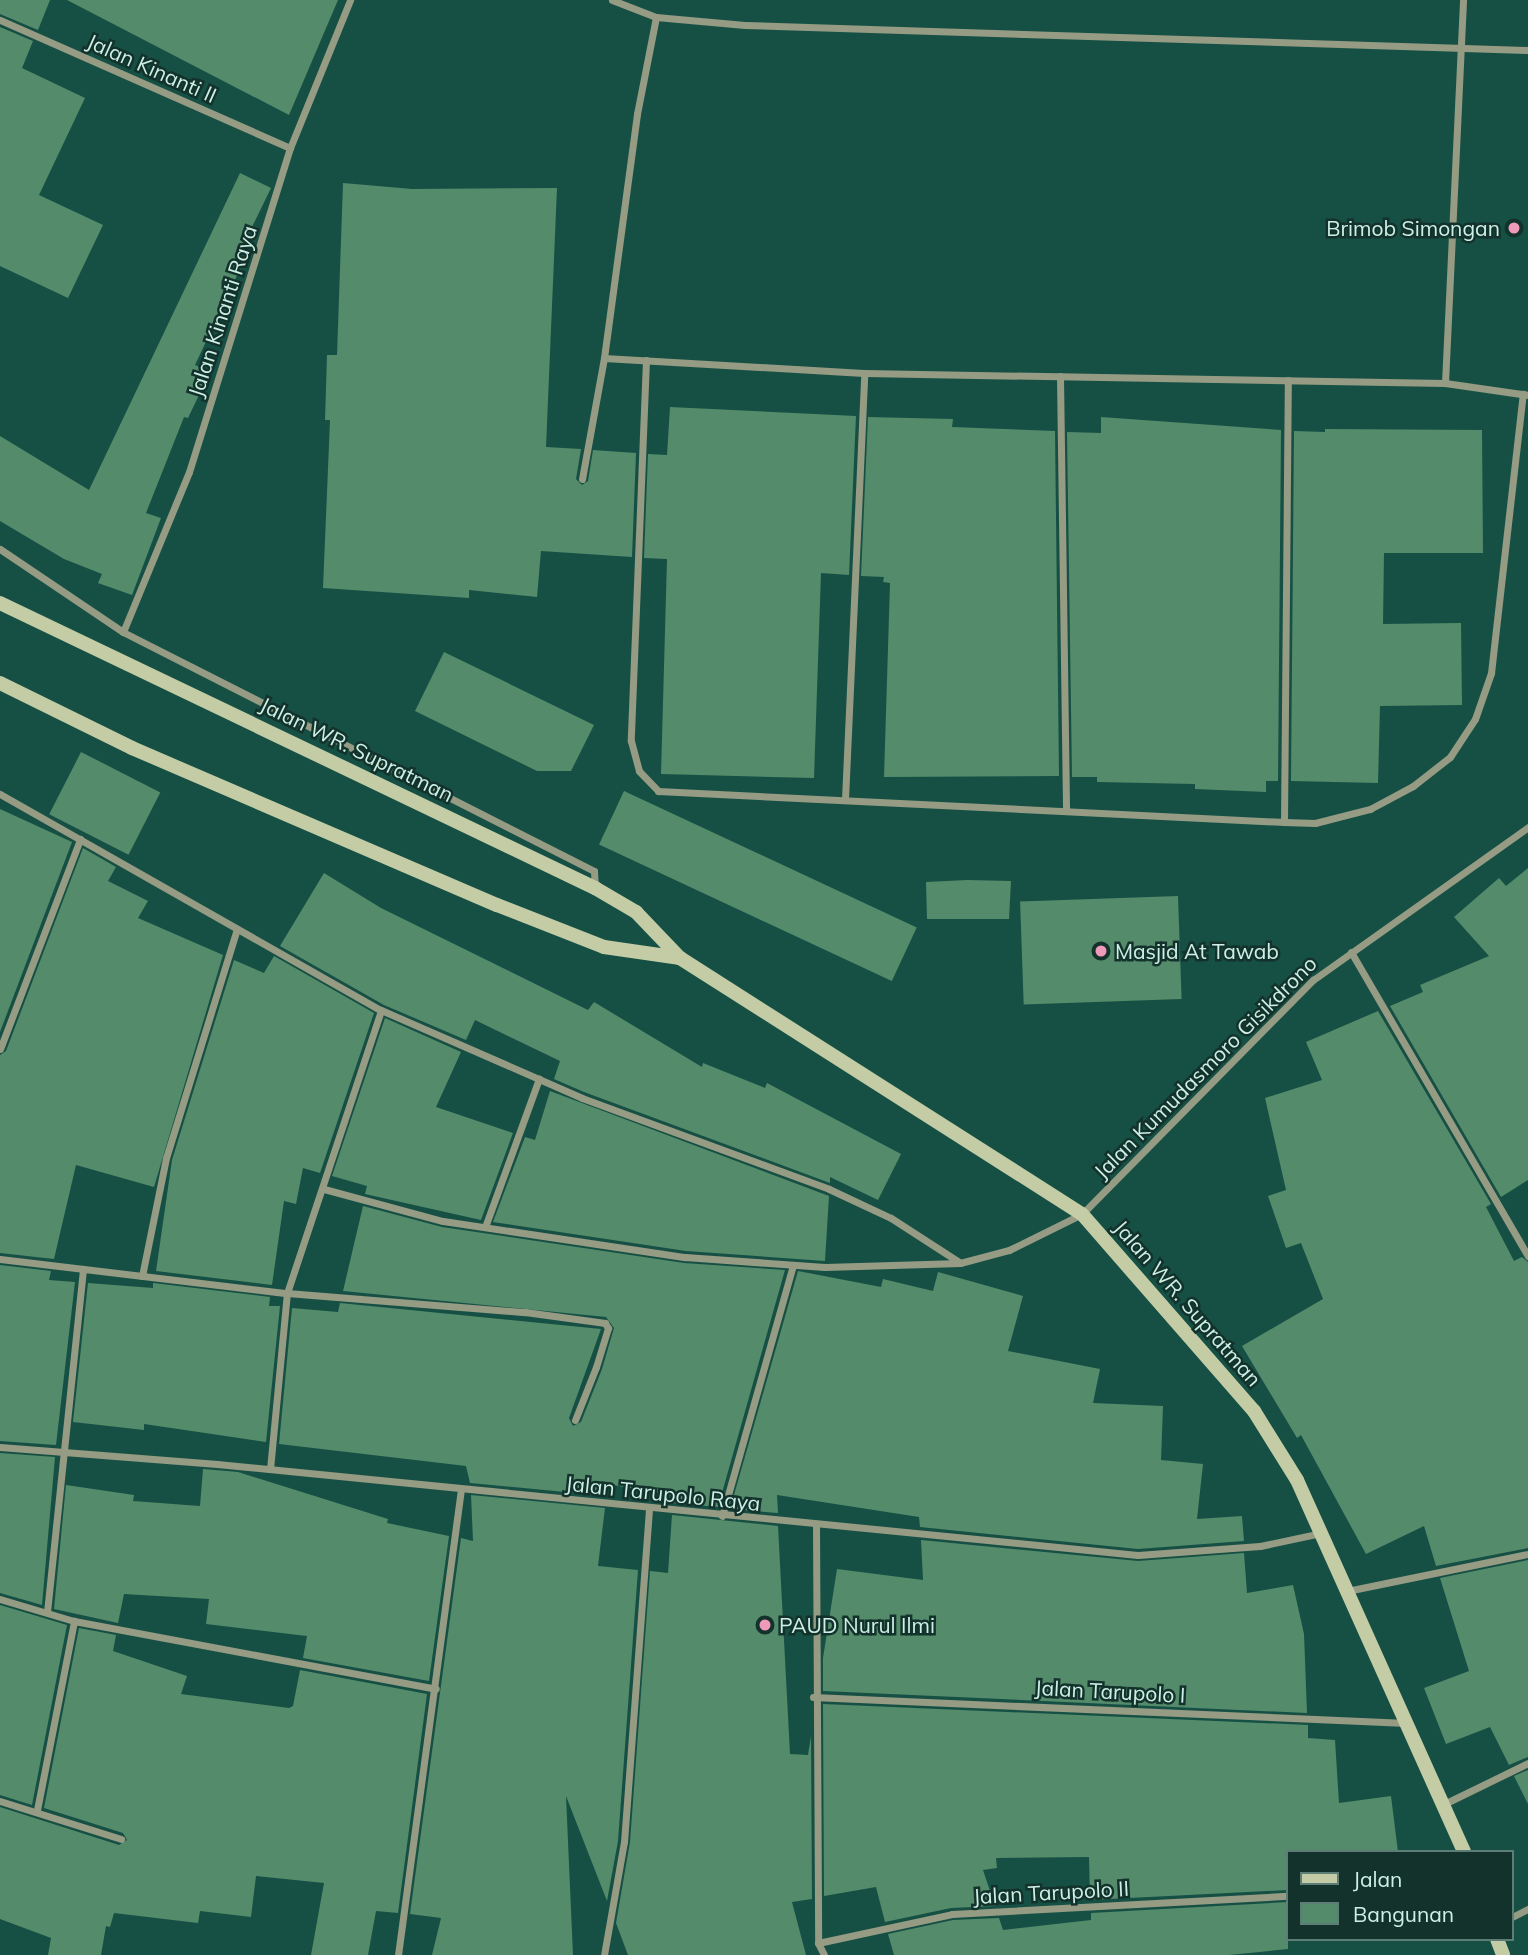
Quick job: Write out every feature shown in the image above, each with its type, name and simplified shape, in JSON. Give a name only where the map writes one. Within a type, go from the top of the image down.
[{"type":"main road","name":"Jalan WR. Supratman","points":[[0,603],[595,888],[636,912],[680,958],[1082,1214],[1254,1411],[1297,1480],[1463,1850]]},
{"type":"main road","name":"Jalan WR. Supratman","points":[[0,683],[132,748],[521,915],[604,947],[680,958]]},
{"type":"street","name":"Jalan Kinanti Raya","points":[[123,632],[189,472],[290,148],[350,0]]},
{"type":"street","points":[[612,0],[656,17],[745,25],[1461,44],[1528,50]]},
{"type":"street","points":[[1445,383],[1463,0]]},
{"type":"street","points":[[582,479],[604,358],[637,114],[656,17]]},
{"type":"street","name":"Jalan Kinanti II","points":[[0,20],[290,148]]},
{"type":"street","points":[[604,358],[646,360],[864,373],[1445,383],[1525,394],[1491,673],[1475,719],[1450,757],[1413,786],[1370,809],[1315,823],[658,791],[639,771],[631,741],[646,360]]},
{"type":"street","points":[[845,799],[864,373]]},
{"type":"street","points":[[1060,376],[1066,811]]},
{"type":"street","points":[[1284,822],[1288,380]]},
{"type":"street","points":[[0,548],[123,632],[594,871],[595,888]]},
{"type":"street","points":[[0,794],[381,1010],[695,1143],[829,1189],[891,1218],[960,1263]]},
{"type":"street","name":"Jalan Kumudasmoro Gisikdrono","points":[[324,1189],[443,1221],[685,1256],[793,1265],[960,1263],[1009,1250],[1082,1214],[1313,980],[1528,827]]},
{"type":"street","points":[[0,1049],[80,839]]},
{"type":"street","points":[[142,1276],[166,1158],[237,929]]},
{"type":"street","points":[[1351,952],[1528,1256]]},
{"type":"street","points":[[270,1469],[287,1293],[324,1189],[381,1010]]},
{"type":"street","points":[[485,1227],[539,1079]]},
{"type":"street","points":[[0,1259],[287,1293],[525,1312],[605,1323],[608,1328],[596,1367],[575,1420]]},
{"type":"street","points":[[723,1516],[793,1265]]},
{"type":"street","points":[[47,1612],[66,1452],[83,1269]]},
{"type":"street","name":"Jalan Tarupolo Raya","points":[[0,1447],[270,1469],[723,1516],[1138,1555],[1260,1546],[1321,1532]]},
{"type":"street","points":[[398,1955],[461,1490]]},
{"type":"street","points":[[604,1955],[624,1842],[649,1507]]},
{"type":"street","points":[[816,1525],[813,1697],[818,1943],[824,1955]]},
{"type":"street","points":[[1347,1591],[1528,1554]]},
{"type":"street","points":[[0,1599],[74,1621],[436,1689]]},
{"type":"street","points":[[37,1810],[74,1621]]},
{"type":"street","name":"Jalan Tarupolo I","points":[[813,1697],[1406,1723]]},
{"type":"street","points":[[1444,1804],[1528,1763]]},
{"type":"street","points":[[0,1801],[37,1810],[121,1839]]},
{"type":"street","name":"Jalan Tarupolo II","points":[[818,1943],[952,1914],[1286,1896]]},
{"type":"building","points":[[0,0],[50,0],[38,30],[0,14]]},
{"type":"building","points":[[67,0],[338,0],[289,115]]},
{"type":"building","points":[[0,27],[33,41],[22,68],[85,98],[39,195],[103,225],[68,298],[0,266]]},
{"type":"building","points":[[240,173],[271,188],[234,264],[241,267],[195,365],[210,372],[188,418],[184,417],[146,513],[161,518],[132,595],[98,583],[102,574],[64,559],[0,521],[0,436],[89,490]]},
{"type":"building","points":[[343,183],[412,189],[557,188],[546,447],[581,449],[576,479],[582,485],[588,481],[593,450],[636,453],[632,557],[541,551],[537,597],[469,590],[469,598],[323,588],[330,420],[325,420],[327,355],[337,355]]},
{"type":"building","points":[[670,407],[856,416],[849,575],[821,573],[814,778],[661,774],[667,559],[644,558],[648,454],[667,455]]},
{"type":"building","points":[[868,417],[953,419],[952,427],[1055,431],[1059,776],[884,777],[890,583],[883,582],[884,577],[861,576]]},
{"type":"building","points":[[1101,417],[1281,430],[1278,781],[1266,781],[1266,792],[1195,789],[1195,784],[1097,782],[1097,777],[1072,777],[1067,432],[1101,433]]},
{"type":"building","points":[[1325,429],[1482,430],[1483,553],[1384,553],[1383,624],[1461,623],[1462,705],[1380,706],[1378,783],[1291,781],[1294,431],[1325,432]]},
{"type":"building","points":[[444,652],[594,725],[571,771],[537,771],[415,711]]},
{"type":"building","points":[[81,752],[160,792],[129,855],[49,814]]},
{"type":"building","points":[[624,791],[917,928],[892,981],[599,844]]},
{"type":"building","points":[[0,809],[72,842],[0,1032]]},
{"type":"building","points":[[83,848],[116,867],[108,881],[148,901],[138,918],[223,955],[154,1187],[76,1165],[54,1259],[0,1253],[0,1055],[6,1051]]},
{"type":"building","points":[[1528,868],[1528,1180],[1501,1197],[1390,1006],[1423,992],[1420,985],[1489,956],[1454,917],[1499,878],[1506,886]]},
{"type":"building","points":[[324,873],[381,908],[588,1010],[594,1002],[702,1067],[703,1063],[765,1088],[767,1083],[901,1154],[878,1200],[830,1177],[830,1183],[584,1092],[554,1079],[560,1061],[475,1020],[466,1040],[384,1005],[280,946]]},
{"type":"building","points":[[1011,881],[1009,919],[927,919],[926,882]]},
{"type":"building","name":"Masjid At Tawab","points":[[1178,896],[1182,999],[1024,1004],[1020,902]]},
{"type":"building","points":[[274,956],[374,1013],[320,1173],[303,1168],[296,1204],[284,1201],[272,1285],[156,1271],[172,1160],[234,960],[264,973]]},
{"type":"building","points":[[1378,1011],[1491,1204],[1486,1207],[1514,1261],[1522,1257],[1528,1262],[1528,1548],[1436,1566],[1424,1526],[1366,1554],[1301,1435],[1297,1438],[1242,1346],[1323,1299],[1301,1243],[1286,1248],[1268,1196],[1286,1190],[1265,1098],[1322,1080],[1306,1042]]},
{"type":"building","points":[[385,1018],[461,1052],[436,1107],[513,1133],[481,1220],[365,1194],[367,1186],[332,1176]]},
{"type":"building","points":[[550,1091],[829,1196],[825,1261],[686,1251],[493,1222],[525,1137],[535,1140]]},
{"type":"building","points":[[363,1206],[442,1227],[684,1263],[785,1270],[718,1507],[672,1503],[673,1496],[608,1484],[607,1496],[470,1483],[466,1466],[279,1444],[292,1308],[338,1312],[340,1303],[601,1329],[569,1418],[573,1426],[581,1422],[602,1369],[614,1328],[606,1317],[343,1291]]},
{"type":"building","points":[[0,1265],[51,1271],[49,1280],[75,1282],[56,1445],[0,1441]]},
{"type":"building","points":[[798,1271],[881,1287],[883,1279],[933,1291],[938,1272],[1023,1296],[1008,1351],[1100,1369],[1093,1403],[1163,1406],[1161,1460],[1203,1464],[1197,1519],[1242,1516],[1244,1541],[1138,1549],[920,1527],[919,1517],[777,1495],[778,1513],[730,1509]]},
{"type":"building","points":[[88,1283],[153,1288],[153,1283],[270,1297],[269,1306],[280,1306],[266,1442],[144,1424],[144,1430],[73,1422]]},
{"type":"building","points":[[0,1453],[55,1457],[42,1605],[0,1593]]},
{"type":"building","points":[[203,1469],[238,1472],[388,1519],[387,1523],[449,1536],[429,1681],[303,1658],[307,1636],[206,1624],[209,1599],[124,1594],[118,1623],[54,1609],[66,1485],[134,1495],[133,1501],[200,1506]]},
{"type":"building","points":[[471,1495],[605,1508],[598,1566],[638,1570],[618,1841],[607,1901],[566,1796],[573,1955],[432,1955],[441,1918],[410,1914],[461,1538],[473,1541]]},
{"type":"building","points":[[672,1515],[778,1526],[790,1754],[808,1755],[811,1736],[812,1899],[792,1902],[806,1955],[628,1955],[616,1923],[630,1842],[650,1571],[668,1573]]},
{"type":"building","points":[[921,1540],[1138,1561],[1244,1553],[1247,1593],[1293,1585],[1304,1634],[1307,1713],[823,1691],[823,1658],[837,1569],[923,1580]]},
{"type":"building","points":[[1528,1560],[1528,1757],[1509,1765],[1490,1727],[1446,1744],[1424,1688],[1469,1671],[1440,1578]]},
{"type":"building","points":[[0,1605],[67,1625],[32,1805],[0,1795]]},
{"type":"building","points":[[79,1628],[116,1635],[113,1651],[187,1676],[181,1694],[289,1708],[293,1706],[300,1670],[427,1694],[398,1913],[376,1911],[368,1955],[311,1955],[324,1883],[256,1876],[251,1917],[200,1911],[198,1923],[114,1913],[110,1927],[106,1926],[101,1955],[48,1955],[51,1938],[0,1919],[0,1807],[119,1845],[127,1840],[123,1833],[44,1808]]},
{"type":"building","points":[[823,1704],[1308,1725],[1308,1738],[1335,1740],[1339,1803],[1391,1796],[1398,1850],[1286,1850],[1286,1890],[1090,1900],[1089,1857],[996,1858],[997,1868],[983,1870],[995,1906],[951,1908],[885,1922],[876,1887],[824,1896]]},
{"type":"building","points":[[1528,1770],[1528,1804],[1514,1776]]},
{"type":"building","points":[[1286,1902],[1288,1949],[1229,1955],[894,1955],[888,1934],[953,1920],[999,1918],[1003,1930],[1091,1920],[1091,1913]]},
{"type":"place","name":"Brimob Simongan","points":[[1514,228]]},
{"type":"place","name":"Masjid At Tawab","points":[[1101,951]]},
{"type":"place","name":"PAUD Nurul Ilmi","points":[[765,1625]]}]
